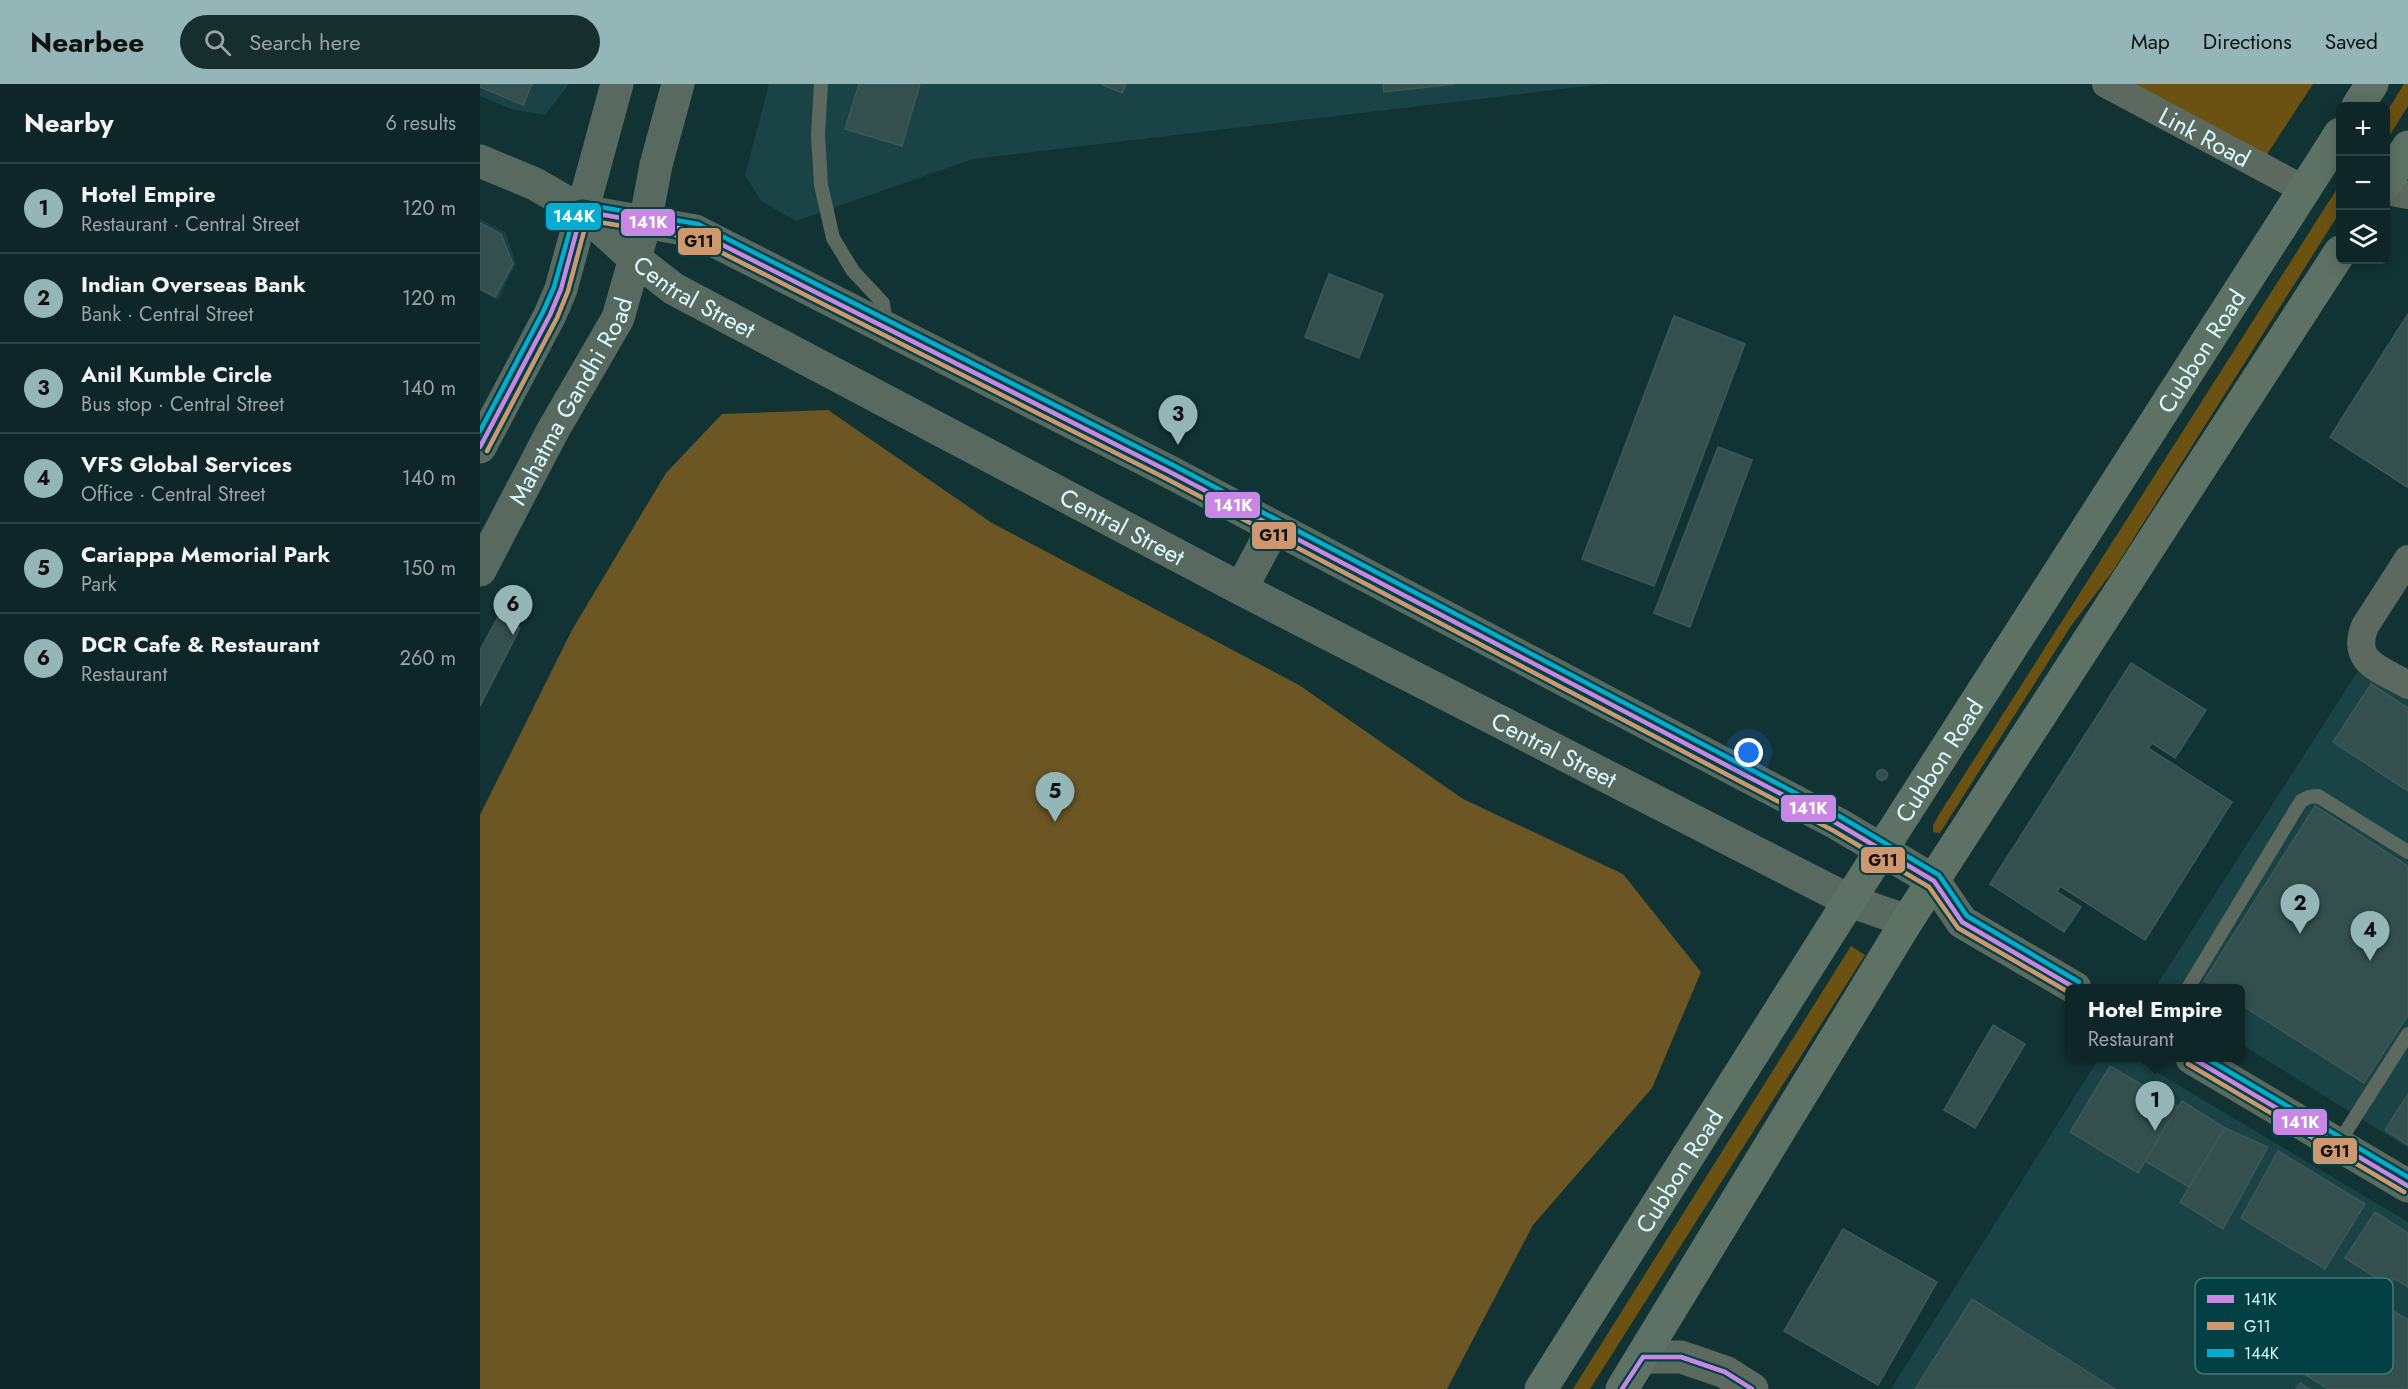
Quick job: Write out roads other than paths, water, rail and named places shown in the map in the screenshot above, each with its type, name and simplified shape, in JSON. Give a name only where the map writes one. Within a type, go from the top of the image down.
[{"type":"main road","points":[[480,447],[550,315],[561,289],[617,84]]},
{"type":"main road","name":"Mahatma Gandhi Road","points":[[480,570],[552,432],[618,318],[645,223],[656,165],[678,84]]},
{"type":"main road","points":[[2361,102],[2372,84]]},
{"type":"main road","name":"Cubbon Road","points":[[1541,1389],[1882,849],[2336,140]]},
{"type":"main road","points":[[2390,175],[2408,147]]},
{"type":"main road","points":[[480,161],[535,184],[582,211]]},
{"type":"main road","name":"Central Street","points":[[582,211],[696,231],[1274,527],[1882,849],[1934,881]]},
{"type":"main road","name":"Central Street","points":[[582,211],[635,259],[674,289],[1241,589],[1850,901],[1906,921]]},
{"type":"main road","points":[[1622,1389],[1906,921],[2336,258]]},
{"type":"main road","points":[[1241,589],[1274,527]]},
{"type":"street","name":"Link Road","points":[[2106,84],[2305,190]]},
{"type":"street","points":[[2390,192],[2408,195]]},
{"type":"street","points":[[2408,559],[2365,626],[2361,637],[2361,652],[2365,660],[2408,686]]},
{"type":"street","name":"Central Street","points":[[1934,881],[1962,922],[2068,984]]},
{"type":"street","name":"Central Street","points":[[1906,921],[1962,922]]},
{"type":"street","points":[[2199,1062],[2408,1186]]},
{"type":"street","points":[[1643,1357],[1681,1357],[1725,1372],[1752,1389]]},
{"type":"lane","points":[[821,84],[818,135],[821,185],[833,238],[853,272],[883,303],[887,328]]},
{"type":"lane","points":[[2190,984],[2301,801],[2310,796],[2318,796],[2408,852]]},
{"type":"lane","points":[[2338,1144],[2408,1034]]},
{"type":"place","name":"Anil Kumble Circle","points":[[1178,445]]},
{"type":"place","name":"DCR Cafe & Restaurant","points":[[513,635]]},
{"type":"place","name":"Cariappa Memorial Park","points":[[1055,822]]},
{"type":"place","name":"Indian Overseas Bank","points":[[2300,934]]},
{"type":"place","name":"VFS Global Services","points":[[2370,961]]},
{"type":"place","name":"Hotel Empire","points":[[2155,1131]]}]
